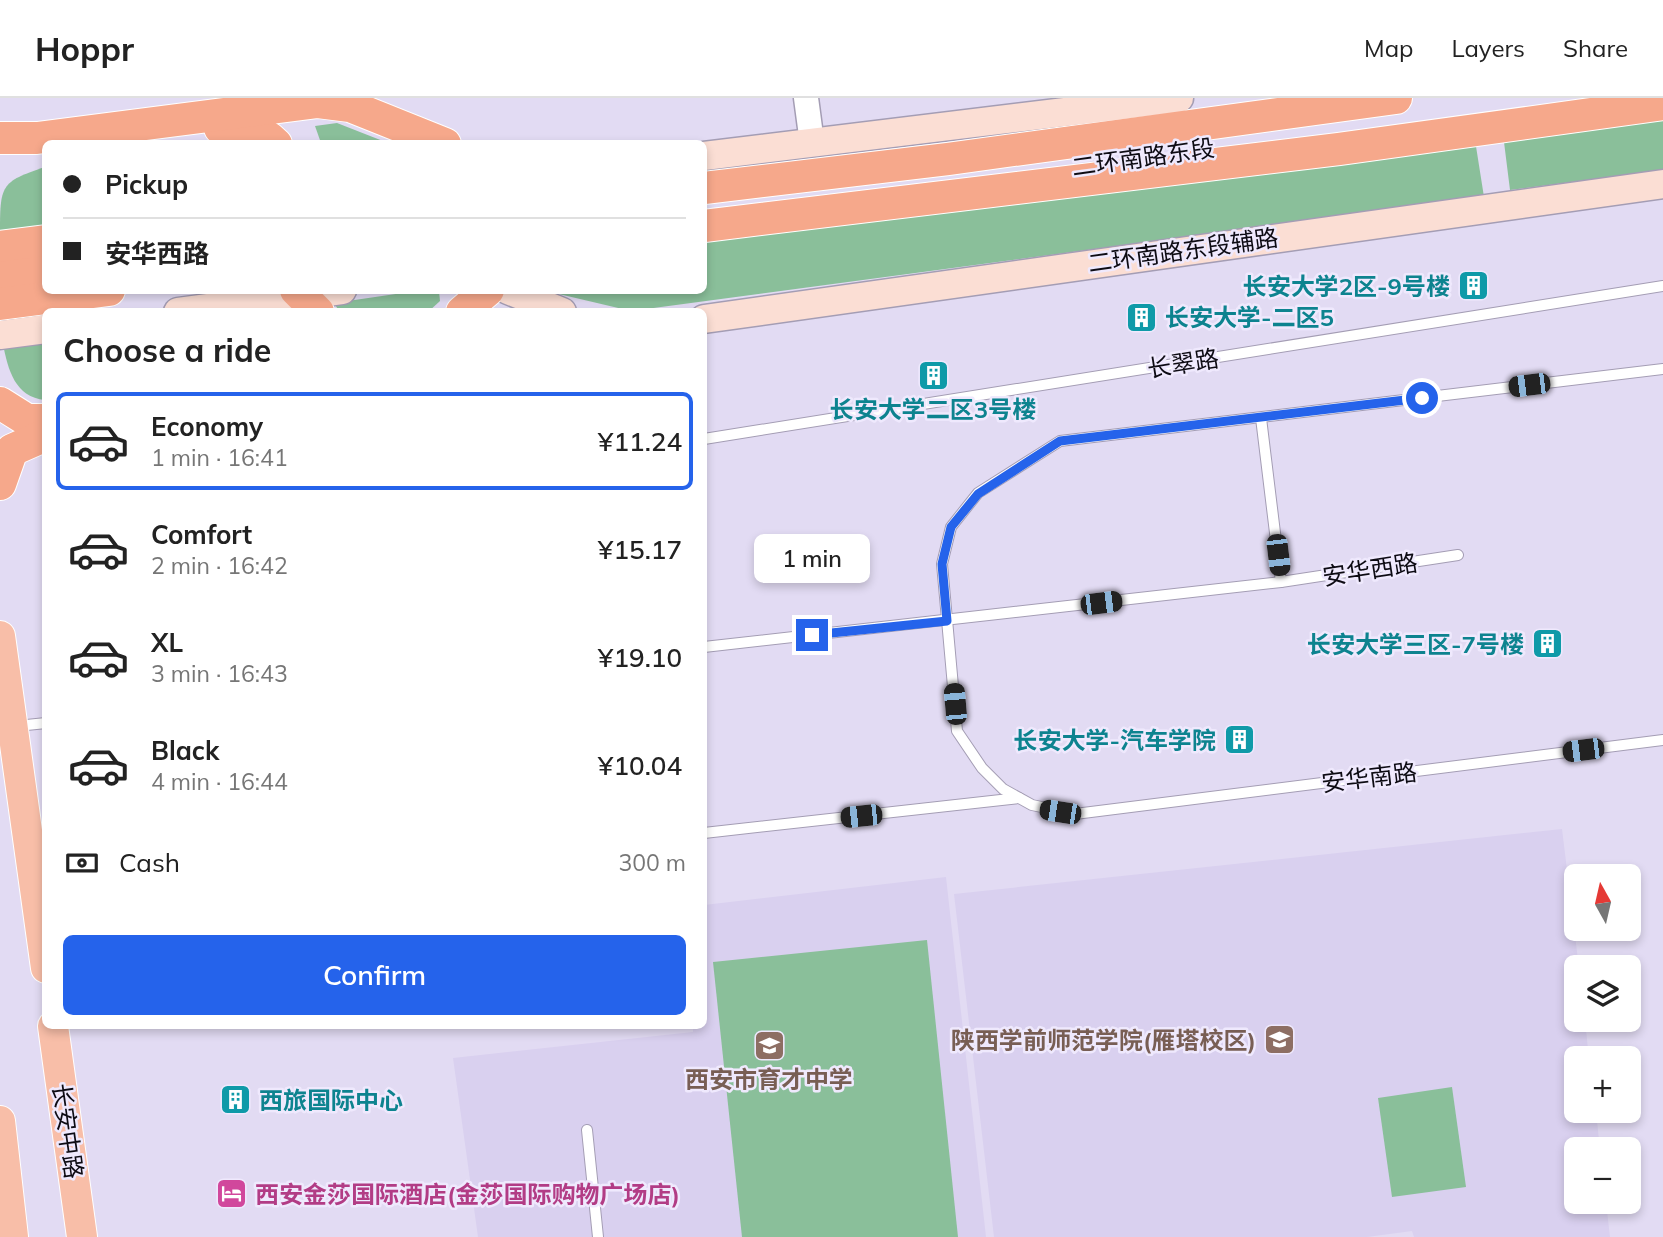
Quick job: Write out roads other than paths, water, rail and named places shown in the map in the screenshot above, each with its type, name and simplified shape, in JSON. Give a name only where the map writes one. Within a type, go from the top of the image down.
[{"type":"highway","name":"二环南路东段","points":[[707,209],[935,160],[1396,98]]},
{"type":"highway","name":"二环南路东段","points":[[707,209],[950,182],[1582,98]]},
{"type":"highway","points":[[0,138],[37,138],[318,102],[350,106],[435,140]]},
{"type":"highway","points":[[707,209],[1339,149],[1663,104]]},
{"type":"highway","points":[[134,140],[239,126],[256,129],[271,140]]},
{"type":"highway","points":[[0,163],[20,155],[42,152]]},
{"type":"highway","points":[[0,247],[42,242]]},
{"type":"highway","points":[[0,278],[42,273]]},
{"type":"highway","points":[[0,304],[78,294]]},
{"type":"highway","points":[[467,308],[483,294]]},
{"type":"highway","points":[[0,403],[27,420],[42,420]]},
{"type":"highway","points":[[0,484],[12,450],[42,437]]},
{"type":"main road","points":[[707,156],[1179,98]]},
{"type":"main road","name":"二环南路东段辅路","points":[[707,318],[1663,184]]},
{"type":"main road","points":[[217,308],[305,299],[326,294]]},
{"type":"main road","points":[[518,294],[552,308]]},
{"type":"main road","points":[[0,335],[42,330]]},
{"type":"main road","points":[[0,636],[42,939]]},
{"type":"main road","name":"长安中路","points":[[53,1029],[82,1237]]},
{"type":"main road","points":[[0,1121],[13,1237]]},
{"type":"street","points":[[806,98],[812,143]]},
{"type":"lane","name":"长翠路","points":[[707,439],[1663,286]]},
{"type":"lane","points":[[1019,798],[1003,789],[982,768],[957,731],[942,564],[951,527],[978,494],[1017,467],[1060,441],[1663,369]]},
{"type":"lane","points":[[1261,418],[1281,582]]},
{"type":"lane","name":"安华西路","points":[[707,647],[1281,582],[1458,555]]},
{"type":"lane","points":[[13,726],[42,723]]},
{"type":"lane","name":"安华南路","points":[[1019,798],[1045,809],[1075,814],[1663,740]]},
{"type":"lane","points":[[707,833],[1019,798]]},
{"type":"lane","points":[[587,1130],[598,1237]]},
{"type":"place","name":"长安大学2区-9号楼","points":[[1473,286]]},
{"type":"place","name":"长安大学-二区5","points":[[1142,317]]},
{"type":"place","name":"长安大学二区3号楼","points":[[933,375]]},
{"type":"place","name":"长安大学三区-7号楼","points":[[1547,644]]},
{"type":"place","name":"长安大学-汽车学院","points":[[1239,740]]},
{"type":"place","name":"陕西学前师范学院(雁塔校区)","points":[[1279,1040]]},
{"type":"place","name":"西安市育才中学","points":[[769,1045]]},
{"type":"place","name":"西旅国际中心","points":[[236,1100]]},
{"type":"place","name":"西安金莎国际酒店(金莎国际购物广场店)","points":[[232,1194]]}]
